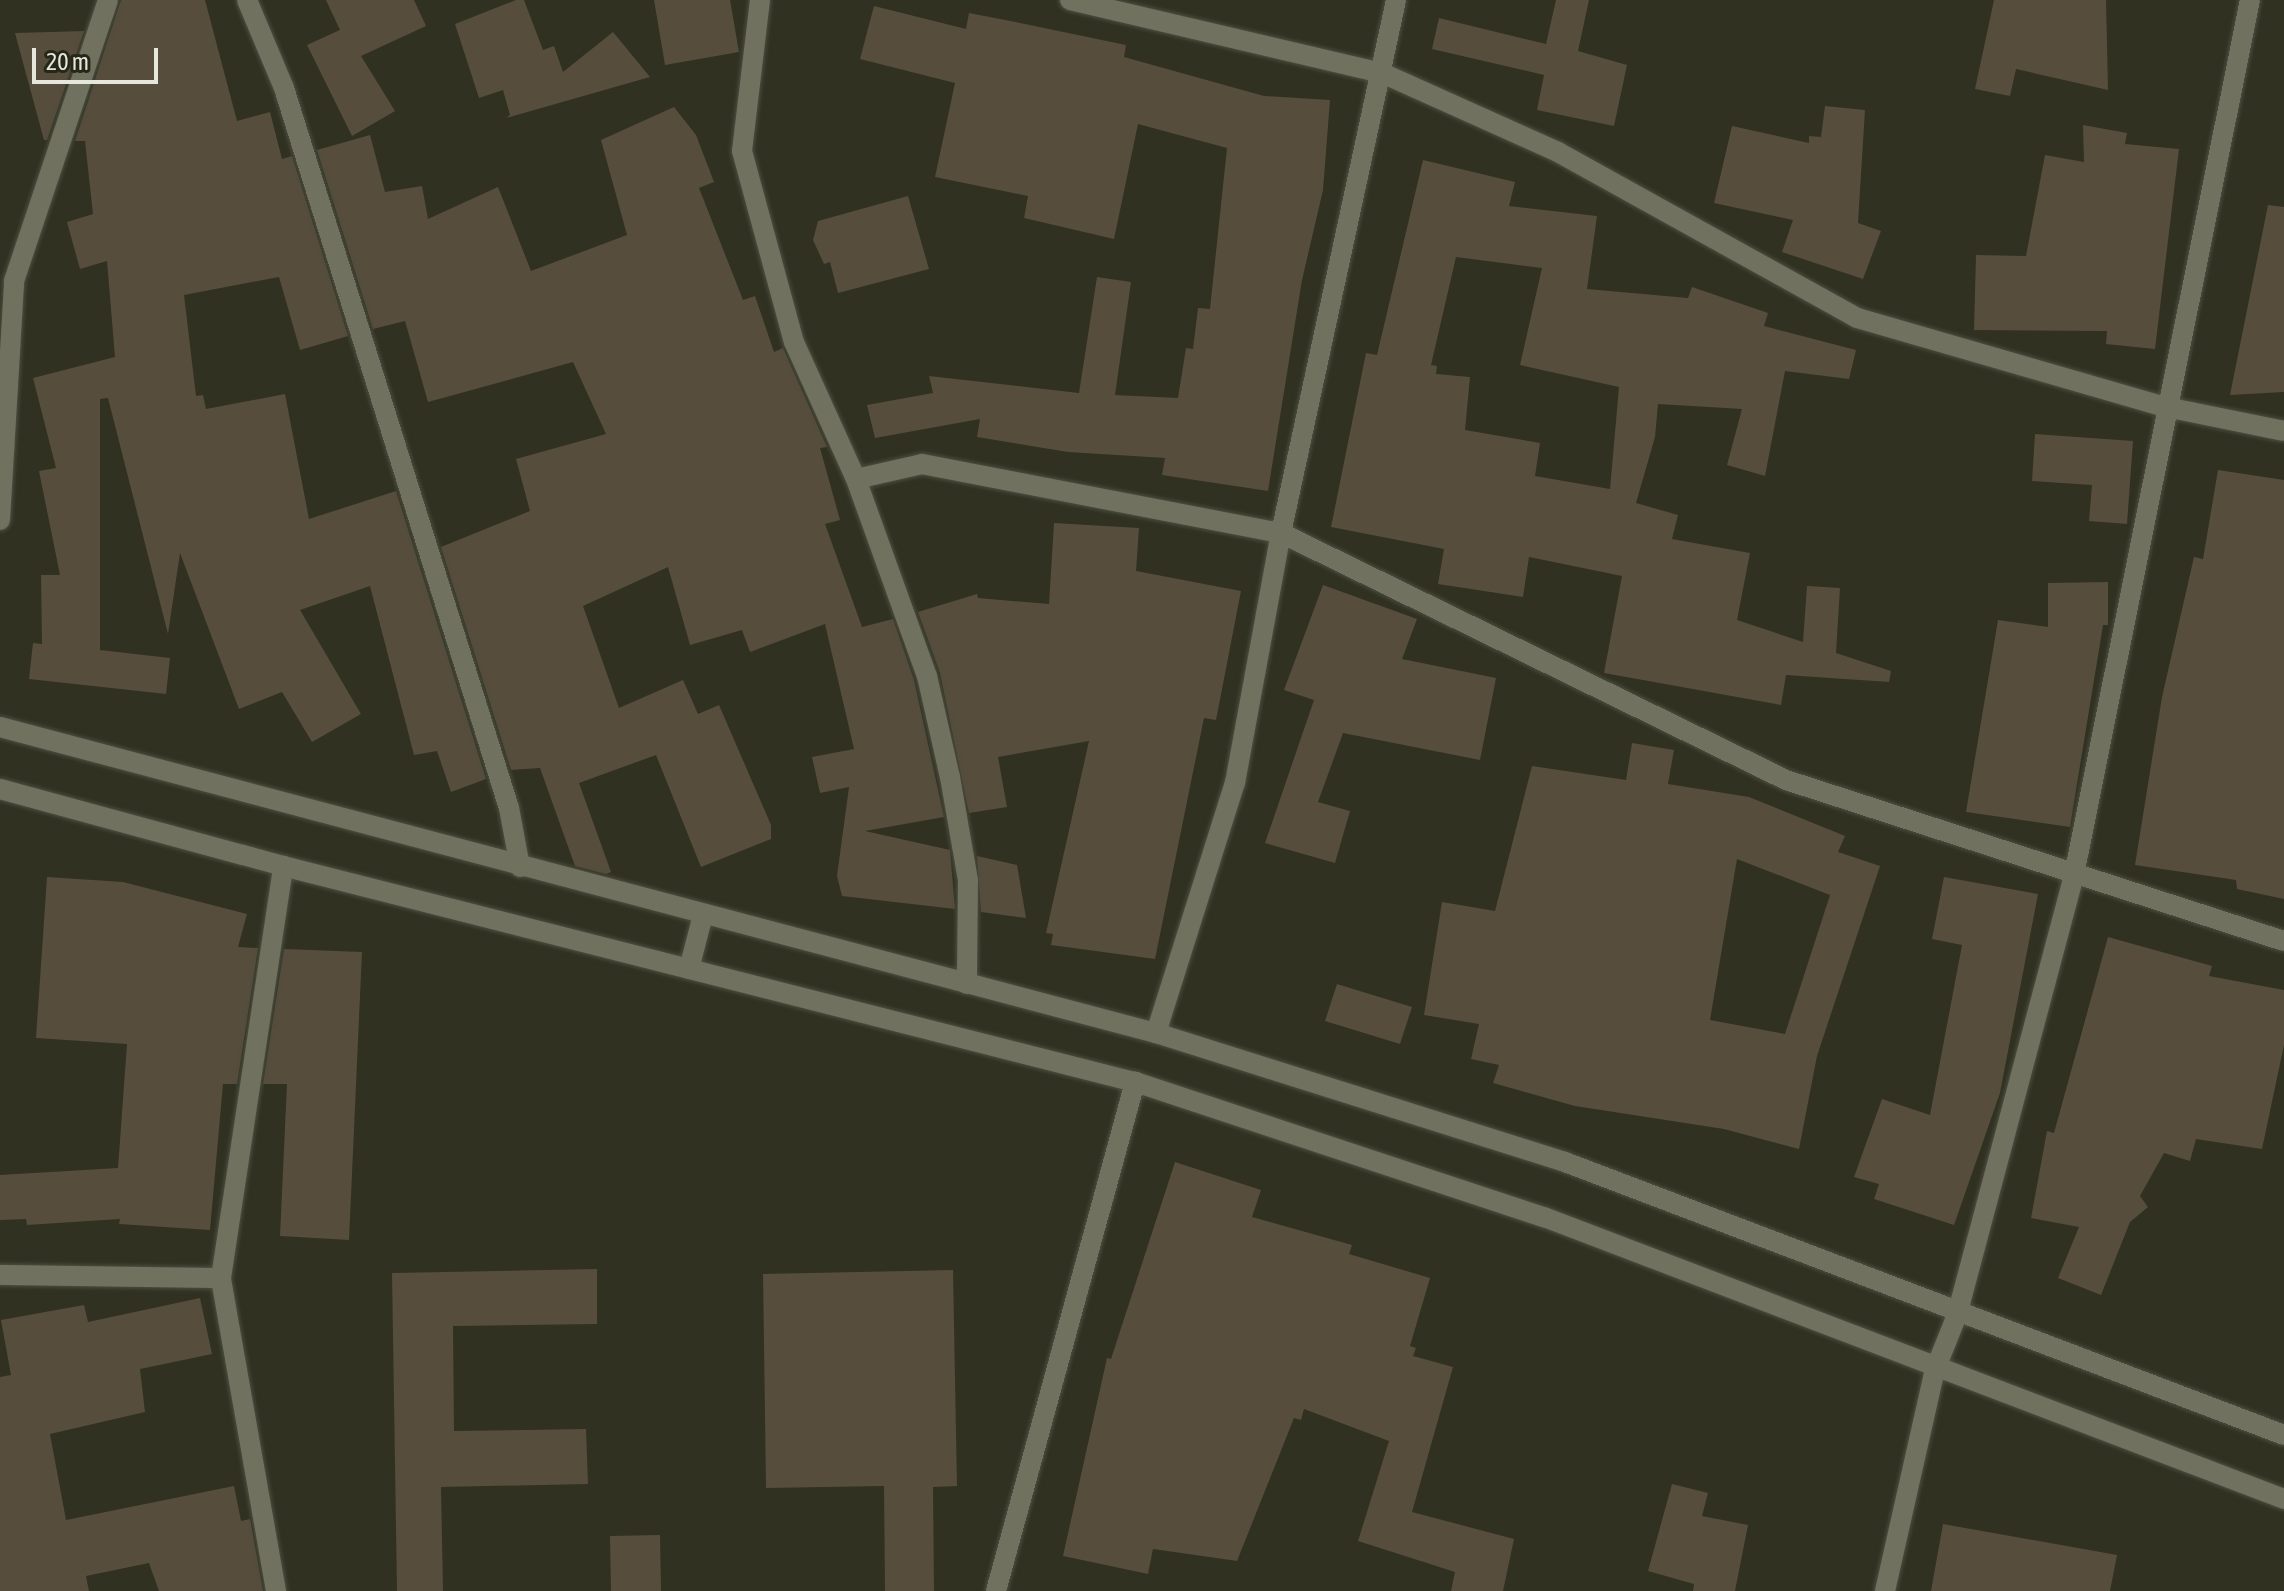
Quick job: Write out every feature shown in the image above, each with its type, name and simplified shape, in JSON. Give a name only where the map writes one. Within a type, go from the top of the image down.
[{"type":"street","points":[[0,520],[7,280],[108,0]]},
{"type":"street","points":[[247,0],[289,103],[509,808],[520,867]]},
{"type":"street","points":[[760,0],[742,151],[794,342],[856,479],[927,676],[950,777],[968,880],[967,984]]},
{"type":"street","points":[[1070,0],[1382,73],[1558,152],[1857,318],[2166,407],[2284,431]]},
{"type":"street","points":[[1156,1033],[1235,783],[1281,533],[1396,0]]},
{"type":"street","points":[[1885,1591],[1935,1370],[1957,1315],[2075,870],[2250,0]]},
{"type":"street","points":[[856,479],[922,464],[1281,533],[1786,780],[2075,870],[2284,941]]},
{"type":"street","points":[[0,727],[1156,1033],[1565,1162],[1957,1315],[2284,1435]]},
{"type":"street","points":[[0,789],[283,866],[1135,1082],[1544,1217],[1935,1370],[2284,1499]]},
{"type":"street","points":[[276,1591],[221,1278],[283,866]]},
{"type":"street","points":[[689,969],[703,915]]},
{"type":"street","points":[[996,1591],[1135,1082]]},
{"type":"street","points":[[0,1275],[221,1278]]},
{"type":"building","points":[[121,0],[205,0],[237,121],[270,112],[282,159],[292,156],[348,336],[300,350],[279,277],[184,295],[196,396],[203,395],[206,409],[285,394],[309,519],[396,491],[486,779],[451,792],[437,751],[414,755],[370,586],[300,610],[361,714],[312,742],[282,692],[239,709],[180,553],[168,634],[108,398],[100,399],[100,650],[170,658],[166,694],[29,679],[33,643],[42,644],[41,575],[60,575],[39,471],[56,468],[33,378],[115,357],[107,261],[80,269],[67,222],[93,214],[85,141],[75,141]]},
{"type":"building","points":[[326,0],[414,0],[426,26],[361,56],[395,111],[352,136],[307,45],[340,30]]},
{"type":"building","points":[[516,0],[524,0],[543,50],[554,46],[563,72],[613,32],[650,77],[506,118],[510,115],[503,90],[479,98],[455,24]]},
{"type":"building","points":[[654,0],[730,0],[739,52],[665,65]]},
{"type":"building","points":[[1556,0],[1589,0],[1578,51],[1627,65],[1614,126],[1537,110],[1544,75],[1432,49],[1439,18],[1546,44]]},
{"type":"building","points":[[1994,0],[2106,0],[2108,90],[2016,69],[2010,96],[1975,89]]},
{"type":"building","points":[[874,6],[966,29],[969,13],[1020,23],[1126,45],[1124,57],[1264,96],[1330,100],[1323,190],[1302,280],[1268,491],[1162,475],[1165,458],[1068,452],[977,437],[980,419],[875,438],[867,405],[933,393],[929,376],[1079,393],[1097,277],[1131,282],[1115,395],[1178,398],[1186,348],[1193,349],[1198,308],[1210,309],[1227,148],[1138,124],[1114,239],[1024,218],[1028,196],[935,177],[955,83],[860,59]]},
{"type":"building","points":[[84,31],[47,140],[44,140],[15,33]]},
{"type":"building","points":[[1825,106],[1865,110],[1858,223],[1881,231],[1863,279],[1782,252],[1793,220],[1714,203],[1732,126],[1809,143],[1809,136],[1821,137]]},
{"type":"building","points":[[674,107],[696,135],[714,182],[699,188],[743,300],[755,296],[774,352],[783,348],[827,447],[820,448],[840,520],[825,524],[862,627],[893,619],[914,680],[944,817],[865,831],[950,850],[955,909],[842,896],[837,876],[849,787],[820,793],[812,757],[854,749],[825,624],[750,652],[742,630],[690,645],[668,567],[583,606],[619,708],[683,680],[698,714],[719,705],[771,825],[771,839],[701,867],[656,755],[579,783],[611,872],[606,874],[575,866],[540,768],[511,770],[441,547],[530,511],[516,459],[606,434],[573,362],[428,402],[405,321],[373,329],[317,150],[370,135],[385,192],[422,186],[428,219],[498,187],[531,271],[627,235],[601,140]]},
{"type":"building","points":[[2083,125],[2127,133],[2125,144],[2179,149],[2155,349],[2106,344],[2107,331],[1974,330],[1976,255],[2026,256],[2045,155],[2084,162]]},
{"type":"building","points":[[1423,160],[1515,182],[1509,206],[1597,216],[1587,289],[1688,298],[1692,287],[1768,313],[1764,326],[1856,350],[1849,379],[1785,371],[1765,476],[1727,465],[1742,409],[1658,404],[1655,437],[1636,503],[1678,515],[1672,539],[1750,553],[1737,620],[1803,642],[1807,586],[1840,588],[1836,653],[1891,671],[1889,682],[1786,675],[1781,705],[1604,673],[1622,576],[1529,557],[1523,597],[1438,584],[1444,549],[1331,527],[1366,353],[1377,355]],"holes":[[[1456,257],[1542,268],[1520,365],[1619,387],[1610,489],[1535,476],[1540,443],[1465,430],[1470,377],[1436,374],[1437,366],[1431,365]]]},
{"type":"building","points":[[908,196],[929,269],[838,293],[830,262],[824,264],[813,240],[818,221]]},
{"type":"building","points":[[2268,205],[2284,207],[2284,392],[2230,395]]},
{"type":"building","points":[[2035,434],[2133,441],[2127,524],[2089,521],[2092,485],[2032,481]]},
{"type":"building","points":[[2218,470],[2284,480],[2284,899],[2237,889],[2236,880],[2135,865],[2162,697],[2194,557],[2203,559]]},
{"type":"building","points":[[1054,523],[1139,528],[1136,571],[1241,591],[1216,720],[1204,718],[1155,959],[1051,945],[1053,934],[1046,933],[1089,741],[998,757],[1007,807],[969,813],[940,673],[918,612],[977,594],[978,598],[1049,604]]},
{"type":"building","points":[[2108,582],[2108,625],[2103,625],[2070,827],[1966,812],[1998,620],[2048,627],[2048,583]]},
{"type":"building","points":[[1323,585],[1417,619],[1402,659],[1496,678],[1480,760],[1343,733],[1318,802],[1350,811],[1335,863],[1265,843],[1314,700],[1284,690]]},
{"type":"building","points":[[1632,743],[1674,750],[1668,784],[1749,797],[1845,836],[1838,852],[1880,866],[1817,1056],[1799,1149],[1724,1129],[1575,1106],[1493,1083],[1499,1065],[1471,1059],[1479,1024],[1424,1015],[1442,902],[1495,911],[1532,766],[1626,780]],"holes":[[[1737,859],[1830,895],[1785,1034],[1710,1020]]]},
{"type":"building","points":[[977,856],[1017,865],[1026,918],[981,912]]},
{"type":"building","points":[[47,877],[123,882],[247,914],[238,947],[258,948],[237,1084],[223,1084],[210,1230],[119,1224],[120,1219],[27,1225],[26,1219],[0,1220],[0,1175],[118,1168],[127,1044],[36,1038]]},
{"type":"building","points":[[1944,877],[2038,894],[2000,1093],[1954,1225],[1874,1199],[1879,1184],[1854,1177],[1882,1099],[1930,1115],[1962,945],[1932,939]]},
{"type":"building","points":[[2108,937],[2212,966],[2209,976],[2284,990],[2284,1045],[2262,1149],[2196,1139],[2190,1161],[2164,1153],[2140,1196],[2148,1207],[2130,1222],[2101,1295],[2058,1278],[2079,1227],[2031,1218],[2047,1131],[2054,1133]]},
{"type":"building","points":[[284,949],[362,952],[349,1240],[280,1236],[287,1084],[263,1084]]},
{"type":"building","points":[[1337,984],[1412,1007],[1400,1044],[1325,1021]]},
{"type":"building","points":[[1175,1162],[1261,1190],[1252,1217],[1352,1245],[1349,1254],[1430,1278],[1410,1346],[1416,1348],[1413,1356],[1453,1367],[1412,1512],[1514,1539],[1503,1591],[1451,1591],[1455,1572],[1358,1541],[1389,1441],[1304,1409],[1301,1420],[1294,1418],[1237,1561],[1153,1549],[1148,1574],[1063,1556],[1107,1358],[1111,1359]]},
{"type":"building","points":[[597,1269],[597,1324],[453,1326],[454,1431],[586,1429],[588,1484],[441,1487],[443,1591],[397,1591],[392,1273]]},
{"type":"building","points":[[953,1270],[957,1486],[933,1487],[934,1591],[885,1591],[884,1486],[766,1488],[763,1274]]},
{"type":"building","points":[[200,1298],[212,1354],[140,1369],[145,1412],[50,1434],[66,1520],[234,1486],[241,1521],[250,1519],[263,1591],[159,1591],[149,1563],[86,1576],[89,1591],[0,1591],[0,1377],[11,1375],[1,1320],[84,1305],[88,1322]]},
{"type":"building","points":[[1672,1484],[1708,1493],[1702,1516],[1748,1525],[1735,1591],[1693,1591],[1694,1584],[1648,1571]]},
{"type":"building","points":[[1943,1524],[2117,1555],[2110,1591],[1931,1591]]},
{"type":"building","points":[[660,1535],[661,1591],[611,1591],[610,1536]]}]
